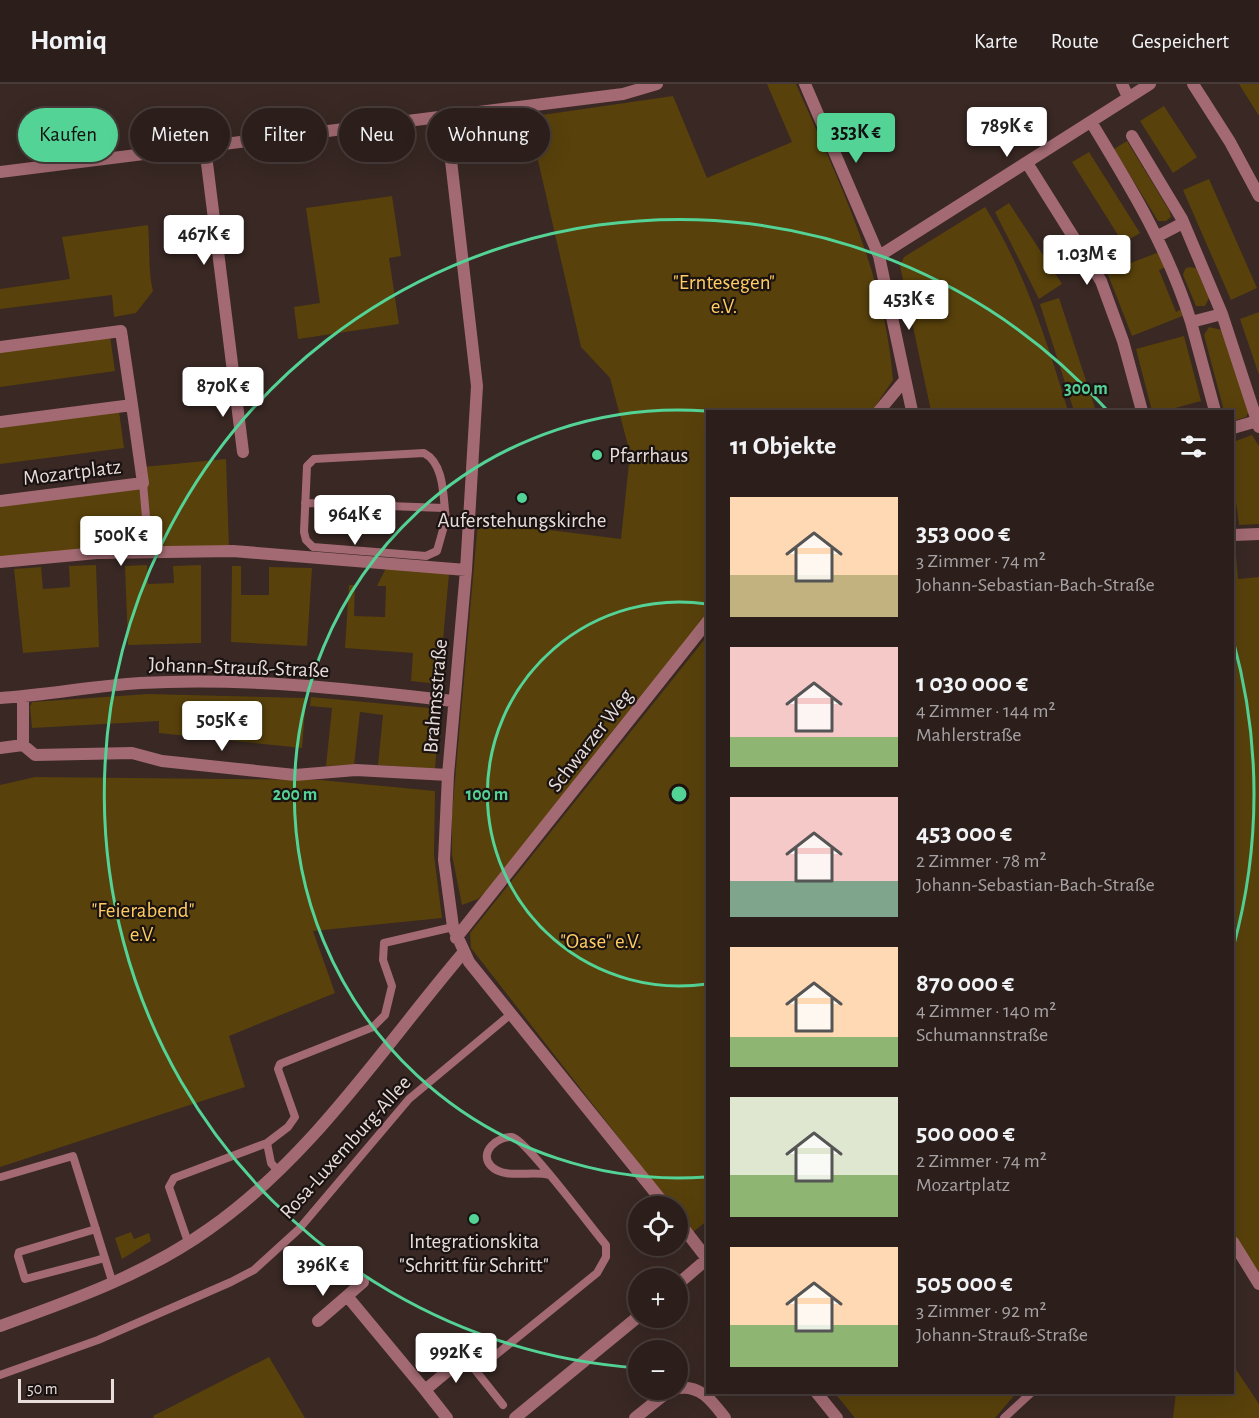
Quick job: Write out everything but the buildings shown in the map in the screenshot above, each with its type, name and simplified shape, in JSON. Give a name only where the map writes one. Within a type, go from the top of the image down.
[{"type":"street","points":[[515,108],[623,94],[657,84]]},
{"type":"street","points":[[805,84],[879,256],[912,410]]},
{"type":"street","points":[[1122,84],[1128,97]]},
{"type":"street","points":[[879,256],[1150,84]]},
{"type":"street","points":[[1193,84],[1230,142],[1259,196]]},
{"type":"street","points":[[230,144],[427,119]]},
{"type":"street","points":[[1091,122],[1158,236],[1174,270],[1215,410]]},
{"type":"street","points":[[1132,136],[1183,223],[1222,314],[1258,425],[1234,428]]},
{"type":"street","points":[[0,172],[130,156]]},
{"type":"street","points":[[207,162],[243,452]]},
{"type":"street","name":"Brahmsstraße","points":[[451,162],[477,386],[466,570],[453,701],[444,860],[454,933],[463,952],[511,1014],[658,1196]]},
{"type":"street","points":[[1027,163],[1101,281],[1123,340],[1142,410]]},
{"type":"street","points":[[1158,236],[1183,223]]},
{"type":"street","points":[[1191,322],[1222,314]]},
{"type":"street","name":"Mozartplatz","points":[[0,347],[121,331],[143,483],[0,501]]},
{"type":"street","points":[[880,410],[904,381]]},
{"type":"street","points":[[0,422],[132,405]]},
{"type":"street","points":[[1234,535],[1259,534]]},
{"type":"street","points":[[0,562],[97,553],[241,551],[466,570]]},
{"type":"street","name":"Schwarzer Weg","points":[[454,933],[706,623]]},
{"type":"street","name":"Johann-Strauß-Straße","points":[[0,698],[141,683],[196,682],[300,686],[453,701]]},
{"type":"street","points":[[23,696],[23,745]]},
{"type":"street","points":[[0,748],[23,745],[35,755],[132,753],[162,760],[295,775],[356,770],[448,775]]},
{"type":"street","name":"Rosa-Luxemburg-Allee","points":[[0,1326],[113,1284],[189,1242],[245,1201],[278,1171],[329,1117],[463,952]]},
{"type":"street","points":[[688,1234],[706,1257]]},
{"type":"street","points":[[1234,1244],[1259,1284]]},
{"type":"street","points":[[688,1276],[706,1262]]},
{"type":"street","points":[[318,1321],[363,1282]]},
{"type":"street","points":[[347,1296],[447,1418]]},
{"type":"street","points":[[515,1418],[628,1325]]},
{"type":"street","points":[[425,1390],[473,1350]]},
{"type":"street","points":[[688,1387],[705,1394],[725,1418]]},
{"type":"street","points":[[818,1394],[837,1418]]},
{"type":"street","points":[[635,1418],[658,1400]]},
{"type":"lane","points":[[424,453],[430,456],[438,471],[444,508],[446,519],[439,547],[426,556],[318,548],[309,543],[305,536],[309,461],[424,453]]},
{"type":"lane","points":[[143,483],[149,552]]},
{"type":"lane","points":[[305,503],[444,508]]},
{"type":"lane","points":[[446,519],[469,521]]},
{"type":"lane","points":[[189,1242],[169,1187],[174,1178],[267,1143],[288,1127],[295,1117],[278,1069],[280,1064],[373,1027],[385,1015],[392,986],[383,960],[384,943],[454,933]]},
{"type":"lane","name":"Rosa-Luxemburg-Allee","points":[[0,1376],[98,1340],[254,1270],[299,1229],[409,1099],[511,1014]]},
{"type":"lane","points":[[449,1370],[487,1362],[597,1273],[606,1257],[606,1245],[549,1175],[520,1140],[512,1137],[500,1139],[490,1146],[486,1155],[489,1165],[497,1171],[549,1175]]},
{"type":"lane","points":[[267,1143],[271,1163],[278,1171]]},
{"type":"lane","points":[[1,1177],[73,1156],[113,1284]]},
{"type":"lane","points":[[96,1229],[20,1252],[18,1256],[25,1280],[105,1258]]},
{"type":"lane","points":[[472,1366],[503,1405]]},
{"type":"lane","points":[[1004,1418],[1030,1394]]},
{"type":"green space","name":"\"Erntesegen\" e.V.","points":[[767,84],[796,84],[843,191],[870,265],[888,341],[893,380],[873,410],[706,410],[706,616],[502,876],[478,899],[462,905],[452,855],[452,814],[478,521],[621,539],[630,453],[610,378],[581,347],[538,162],[550,162],[550,114],[673,96],[707,178],[792,142]]},
{"type":"green space","points":[[1239,84],[1259,84],[1259,116]]},
{"type":"green space","points":[[1164,106],[1197,157],[1173,173],[1140,121]]},
{"type":"green space","points":[[1127,141],[1169,210],[1171,217],[1166,221],[1158,221],[1114,149]]},
{"type":"green space","points":[[1089,152],[1140,233],[1123,243],[1072,162]]},
{"type":"green space","points":[[1209,179],[1257,288],[1231,300],[1183,190]]},
{"type":"green space","points":[[392,196],[401,256],[389,258],[399,324],[298,339],[294,307],[320,303],[306,208]]},
{"type":"green space","points":[[1009,203],[1062,284],[1039,299],[995,212]]},
{"type":"green space","points":[[985,207],[1023,280],[1052,358],[1068,410],[931,410],[900,266],[904,257]]},
{"type":"green space","points":[[148,225],[153,291],[136,313],[114,317],[112,295],[0,309],[0,289],[70,279],[62,237]]},
{"type":"green space","points":[[1162,251],[1168,266],[1159,270],[1176,312],[1182,309],[1185,315],[1132,336],[1107,272]]},
{"type":"green space","points":[[1196,268],[1209,298],[1205,306],[1196,306],[1183,275],[1185,269]]},
{"type":"green space","points":[[1059,298],[1096,410],[1074,410],[1040,304]]},
{"type":"green space","points":[[1259,312],[1259,375],[1240,319]]},
{"type":"green space","points":[[1209,327],[1222,330],[1249,411],[1246,417],[1234,421],[1234,410],[1224,410],[1204,335]]},
{"type":"green space","points":[[110,336],[115,371],[0,387],[0,352]]},
{"type":"green space","points":[[1184,336],[1201,401],[1168,410],[1152,410],[1136,349]]},
{"type":"green space","points":[[119,411],[124,448],[0,464],[0,427]]},
{"type":"green space","points":[[1252,435],[1259,446],[1259,524],[1239,525],[1234,487],[1234,442]]},
{"type":"green space","points":[[226,459],[229,548],[0,560],[0,503],[145,485],[143,467]]},
{"type":"green space","points":[[1234,543],[1238,579],[1259,577],[1259,1276],[1234,1236]]},
{"type":"green space","points":[[96,565],[99,647],[23,653],[14,569],[41,567],[43,589],[70,587],[69,566]]},
{"type":"green space","points":[[147,565],[148,584],[174,583],[173,566],[201,565],[201,643],[128,645],[125,566]]},
{"type":"green space","points":[[232,566],[241,566],[241,595],[269,595],[269,567],[312,568],[307,646],[231,642]]},
{"type":"green space","points":[[386,568],[449,574],[439,684],[411,681],[413,653],[345,648],[349,585],[355,585],[354,616],[385,617],[386,586],[377,586]]},
{"type":"green space","name":"\"Oase\" e.V.","points":[[706,638],[706,1222],[693,1232],[688,1226],[688,1196],[664,1196],[471,948],[470,933]]},
{"type":"green space","points":[[148,694],[306,698],[302,748],[159,733],[159,721],[32,728],[30,707],[32,702]]},
{"type":"green space","points":[[311,697],[440,709],[435,769],[378,765],[383,715],[360,712],[354,765],[326,766],[332,708],[310,706]]},
{"type":"green space","name":"\"Feierabend\" e.V.","points":[[35,777],[320,780],[435,791],[434,855],[442,918],[313,931],[335,993],[229,1036],[245,1087],[0,1167],[0,785]]},
{"type":"green space","points":[[131,1232],[134,1239],[149,1233],[151,1241],[122,1259],[115,1238]]},
{"type":"green space","points":[[269,1357],[305,1418],[154,1418],[153,1416]]},
{"type":"green space","points":[[1234,1366],[1259,1404],[1259,1418],[1173,1418],[1176,1394],[1234,1394]]},
{"type":"green space","points":[[836,1394],[1015,1394],[995,1418],[855,1418]]},
{"type":"place","name":"Pfarrhaus","points":[[597,455]]},
{"type":"place","name":"Auferstehungskirche","points":[[522,498]]},
{"type":"place","name":"Integrationskita \"Schritt für Schritt\"","points":[[474,1219]]}]
